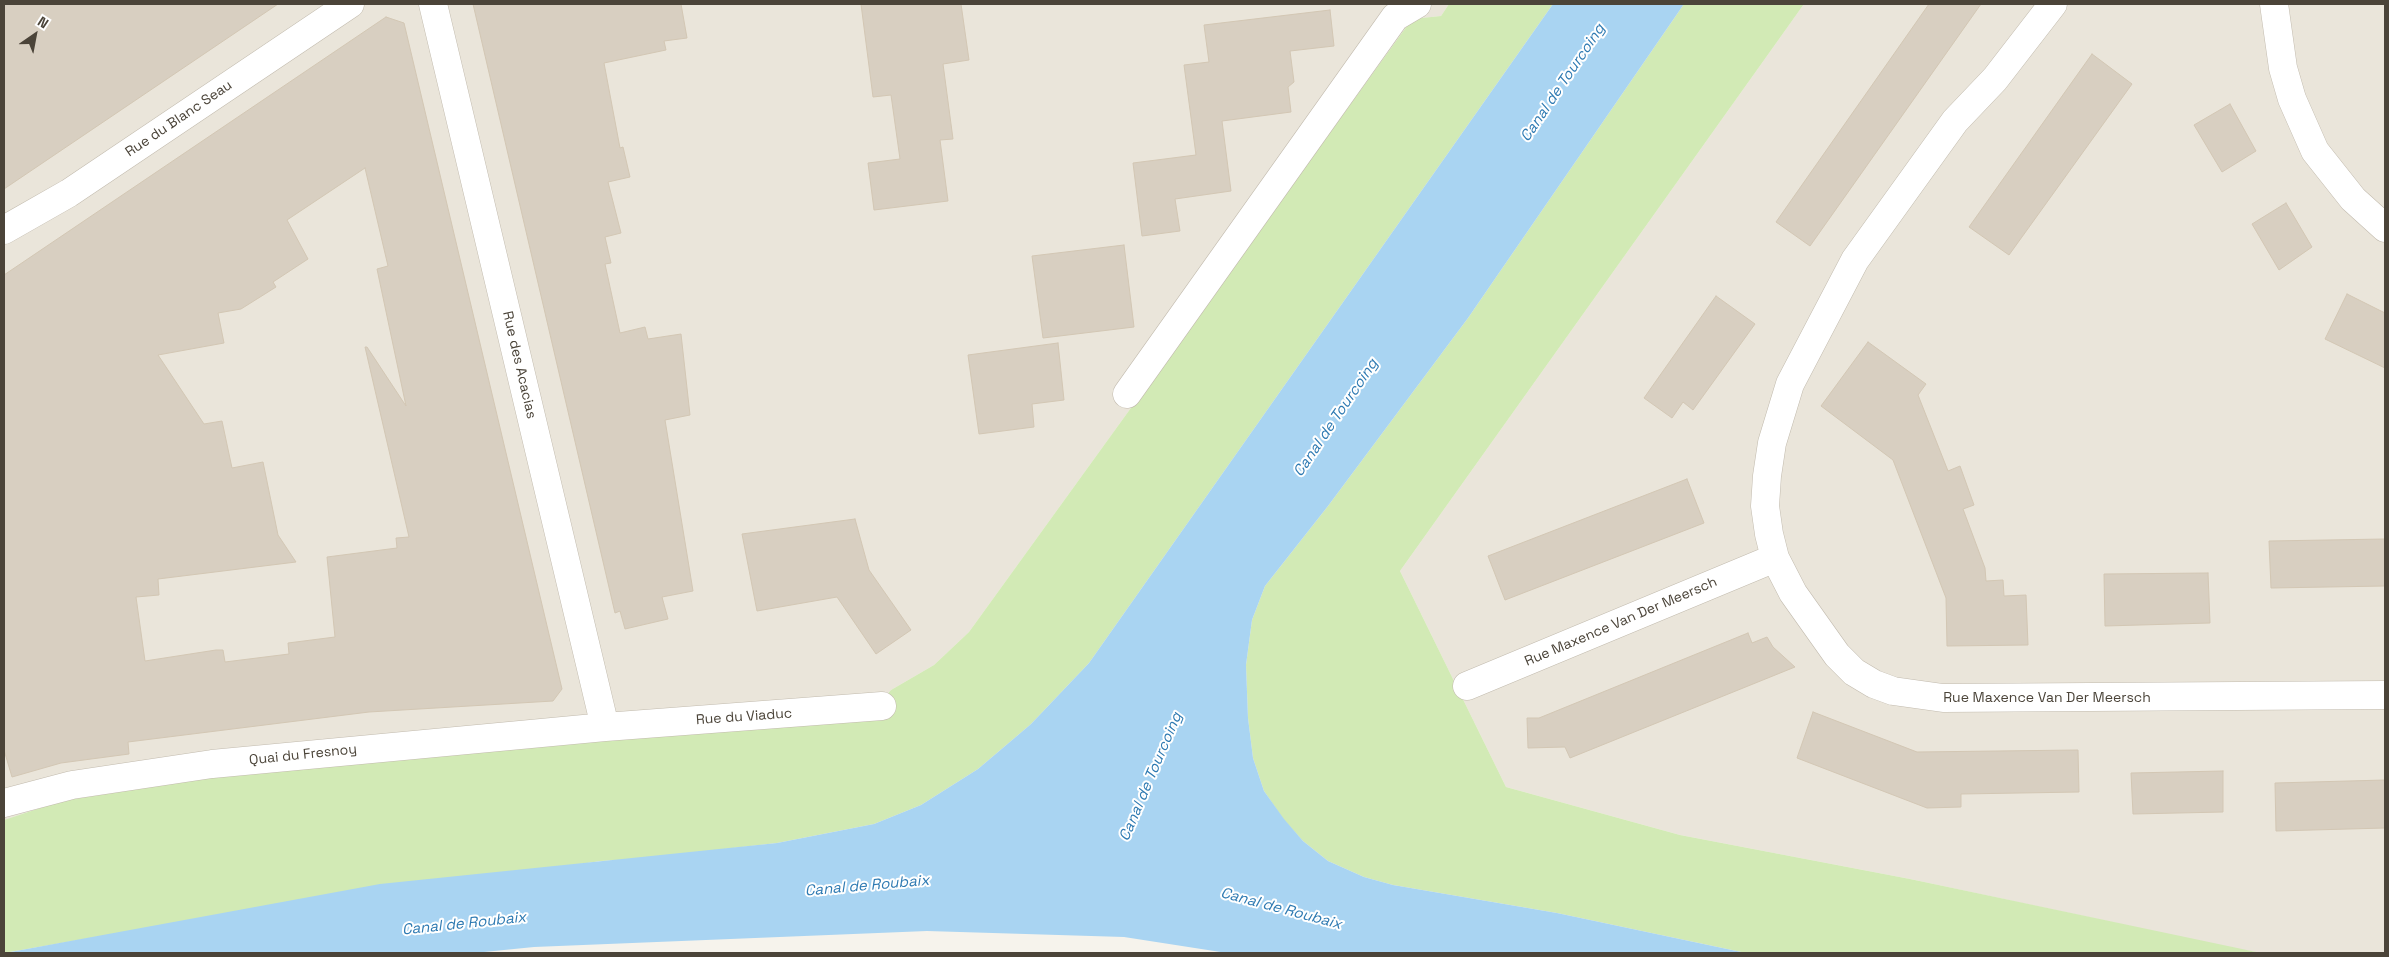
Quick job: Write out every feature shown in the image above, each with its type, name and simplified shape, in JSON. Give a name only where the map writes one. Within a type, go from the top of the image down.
[{"type":"street","name":"Rue du Blanc Seau","points":[[4,230],[70,193],[350,4]]},
{"type":"street","name":"Rue des Acacias","points":[[433,4],[605,727]]},
{"type":"street","points":[[1127,394],[1395,17],[1417,4]]},
{"type":"street","name":"Rue Maxence Van Der Meersch","points":[[2053,4],[1995,79],[1955,121],[1855,260],[1790,384],[1774,435],[1767,476],[1766,506],[1769,534],[1775,558],[1793,593],[1837,655],[1854,672],[1874,684],[1893,691],[1952,698],[2385,695]]},
{"type":"street","points":[[2274,4],[2283,68],[2292,99],[2315,151],[2353,199],[2385,228]]},
{"type":"street","points":[[2279,33],[2281,4]]},
{"type":"street","name":"Rue Maxence Van Der Meersch","points":[[1467,686],[1775,558]]},
{"type":"street","name":"Rue du Viaduc","points":[[605,727],[882,706]]},
{"type":"street","name":"Quai du Fresnoy","points":[[4,803],[72,785],[212,764],[605,727]]},
{"type":"shaded area","points":[[4,4],[1449,4],[1441,16],[1412,19],[969,632],[934,665],[891,690],[866,718],[61,801],[4,820]]},
{"type":"shaded area","points":[[1804,4],[2385,4],[2385,953],[2261,953],[2233,948],[1910,879],[1680,835],[1506,787],[1400,571]]},
{"type":"green space","points":[[1449,4],[1553,4],[1089,663],[1031,724],[978,769],[921,805],[874,824],[777,843],[637,859],[601,861],[194,920],[4,953],[4,820],[61,801],[255,771],[546,744],[866,718],[891,690],[934,665],[969,632],[1412,19],[1441,16]]},
{"type":"green space","points":[[1684,4],[1804,4],[1400,571],[1506,787],[1680,835],[1910,879],[2261,953],[1746,953],[1557,913],[1393,885],[1364,877],[1328,861],[1303,841],[1284,820],[1264,791],[1253,758],[1248,718],[1246,665],[1252,620],[1265,586],[1328,506],[1468,318]]},
{"type":"water","points":[[1553,4],[1684,4],[1468,318],[1328,506],[1265,586],[1252,620],[1246,665],[1248,718],[1253,758],[1264,791],[1303,841],[1328,861],[1364,877],[1393,885],[1557,913],[1746,953],[1227,953],[1124,937],[927,931],[534,947],[474,953],[5,953],[380,884],[777,843],[874,824],[921,805],[978,769],[1031,724],[1089,663]]},
{"type":"building","points":[[4,4],[278,4],[4,189]]},
{"type":"building","points":[[473,4],[681,4],[687,38],[664,41],[666,50],[604,63],[620,148],[623,147],[630,177],[608,182],[621,233],[605,237],[611,263],[605,264],[620,333],[645,327],[648,339],[681,334],[690,415],[665,420],[693,591],[662,597],[668,619],[625,629],[620,611],[615,613]]},
{"type":"building","points":[[861,4],[961,4],[969,60],[943,64],[953,139],[940,140],[948,201],[874,210],[868,163],[900,159],[891,95],[873,97]]},
{"type":"building","points":[[1929,4],[1981,4],[1810,246],[1776,222]]},
{"type":"building","points":[[1330,10],[1334,46],[1290,51],[1294,82],[1288,87],[1291,112],[1222,121],[1231,191],[1175,199],[1180,231],[1142,236],[1133,163],[1196,155],[1184,65],[1209,62],[1204,25]]},
{"type":"building","points":[[386,17],[404,23],[562,689],[553,701],[369,712],[128,742],[129,754],[61,763],[12,777],[4,750],[4,275]],"holes":[[[365,168],[388,266],[377,269],[406,406],[367,347],[365,347],[409,537],[396,538],[397,548],[327,557],[335,637],[288,643],[289,654],[225,662],[223,650],[216,650],[145,661],[136,597],[159,595],[158,579],[296,562],[278,535],[263,462],[232,468],[222,421],[204,424],[158,355],[224,343],[218,313],[241,309],[276,287],[273,282],[308,259],[287,220]]]},
{"type":"building","points":[[2092,54],[2132,84],[2009,255],[1969,227]]},
{"type":"building","points":[[2230,104],[2256,151],[2222,172],[2194,125]]},
{"type":"building","points":[[2286,203],[2312,247],[2279,270],[2252,224]]},
{"type":"building","points":[[1124,245],[1134,327],[1043,338],[1032,256]]},
{"type":"building","points":[[2347,294],[2385,313],[2385,368],[2325,339]]},
{"type":"building","points":[[1716,296],[1755,324],[1693,410],[1683,402],[1672,418],[1644,398]]},
{"type":"building","points":[[1868,342],[1926,384],[1918,395],[1948,471],[1960,466],[1974,505],[1963,509],[1985,568],[1986,581],[2003,580],[2004,596],[2026,595],[2028,645],[1947,646],[1946,598],[1893,460],[1821,406]]},
{"type":"building","points":[[1058,343],[1064,400],[1032,404],[1034,427],[979,434],[968,355]]},
{"type":"building","points":[[1687,479],[1704,523],[1505,600],[1488,556]]},
{"type":"building","points":[[855,519],[869,570],[911,630],[876,654],[837,597],[757,611],[742,534]]},
{"type":"building","points":[[2385,539],[2385,586],[2271,588],[2269,541]]},
{"type":"building","points":[[2208,573],[2210,623],[2105,626],[2104,574]]},
{"type":"building","points":[[1748,633],[1752,643],[1767,637],[1773,647],[1795,667],[1570,758],[1565,747],[1528,748],[1527,718],[1539,718]]},
{"type":"building","points":[[1813,712],[1917,752],[2078,750],[2079,792],[1961,794],[1961,807],[1927,808],[1797,758]]},
{"type":"building","points":[[2223,771],[2223,812],[2133,814],[2131,773]]},
{"type":"building","points":[[2385,780],[2385,828],[2276,831],[2275,783]]},
{"type":"water label","name":"Canal de Tourcoing","points":[[1563,83]]},
{"type":"water label","name":"Canal de Tourcoing","points":[[1336,418]]},
{"type":"water label","name":"Canal de Tourcoing","points":[[1151,777]]},
{"type":"water label","name":"Canal de Roubaix","points":[[867,886]]},
{"type":"water label","name":"Canal de Roubaix","points":[[1281,909]]},
{"type":"water label","name":"Canal de Roubaix","points":[[464,924]]}]
